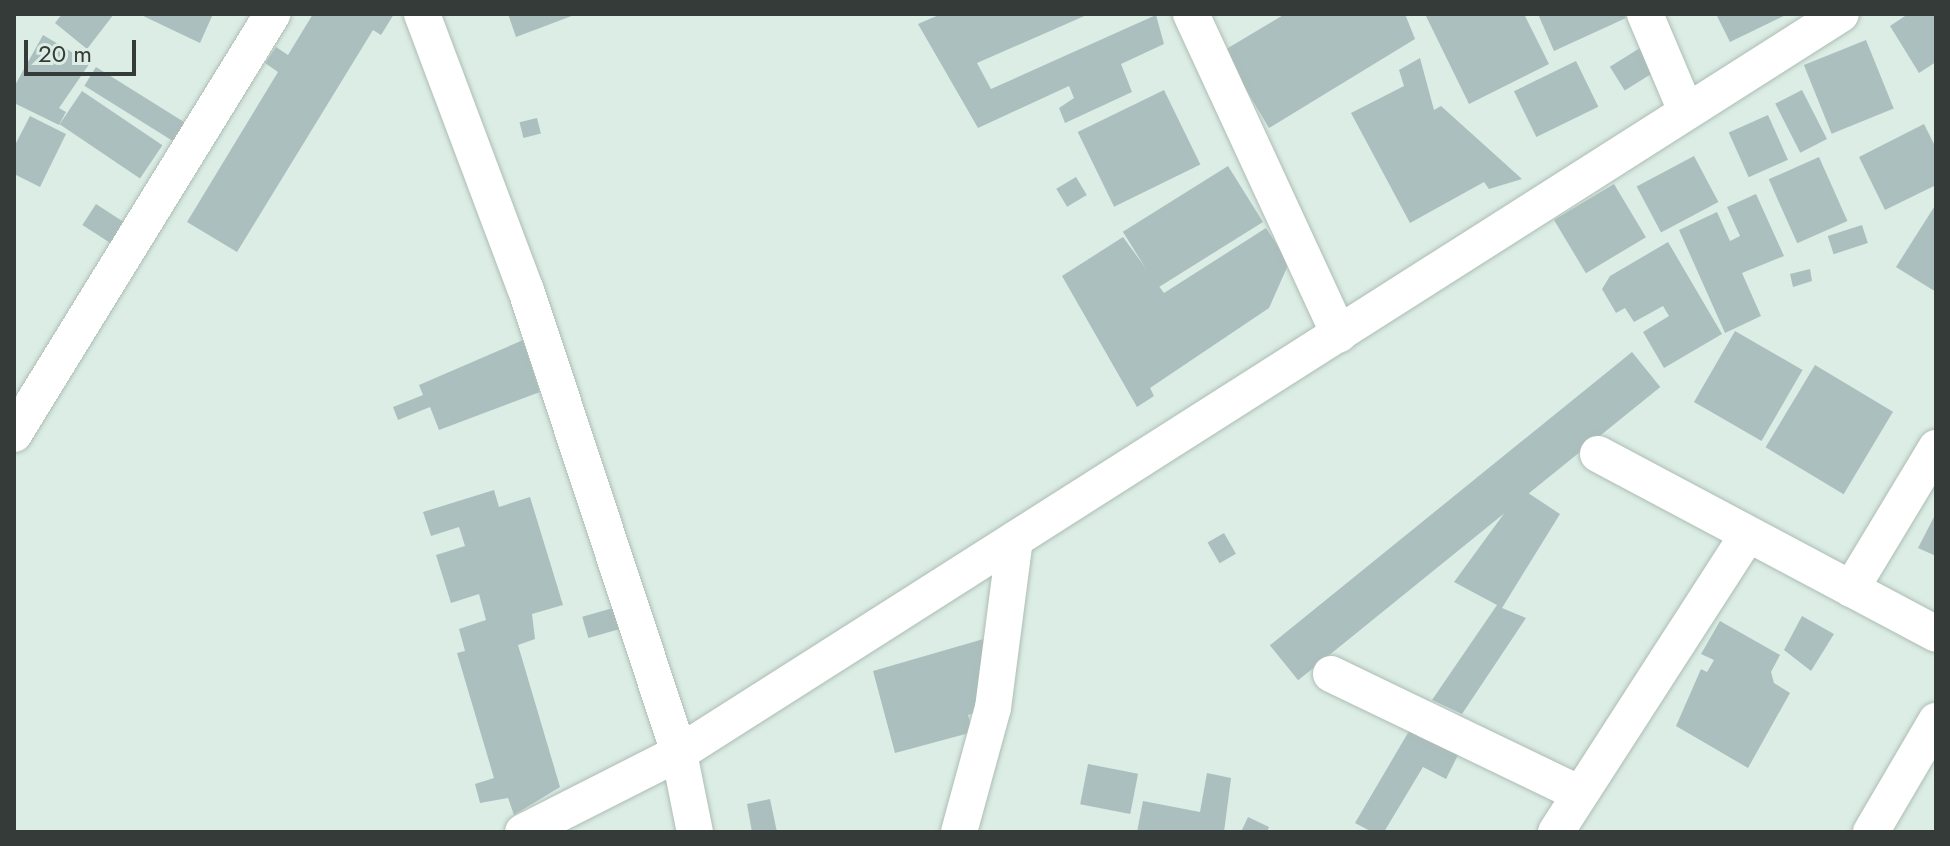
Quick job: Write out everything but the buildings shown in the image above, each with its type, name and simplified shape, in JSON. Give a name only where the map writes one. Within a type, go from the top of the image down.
[{"type":"street","points":[[14,434],[272,14]]},
{"type":"street","points":[[422,14],[526,290],[679,753],[695,832]]},
{"type":"street","points":[[1191,14],[1339,335]]},
{"type":"street","points":[[1645,14],[1686,111]]},
{"type":"street","points":[[523,832],[679,753],[1841,14]]},
{"type":"street","points":[[1851,589],[1936,448]]},
{"type":"street","points":[[1598,454],[1936,634]]},
{"type":"street","points":[[1556,832],[1748,534]]},
{"type":"street","points":[[959,832],[993,708],[1015,539]]},
{"type":"street","points":[[1331,674],[1580,794]]},
{"type":"street","points":[[1871,832],[1936,721]]}]
